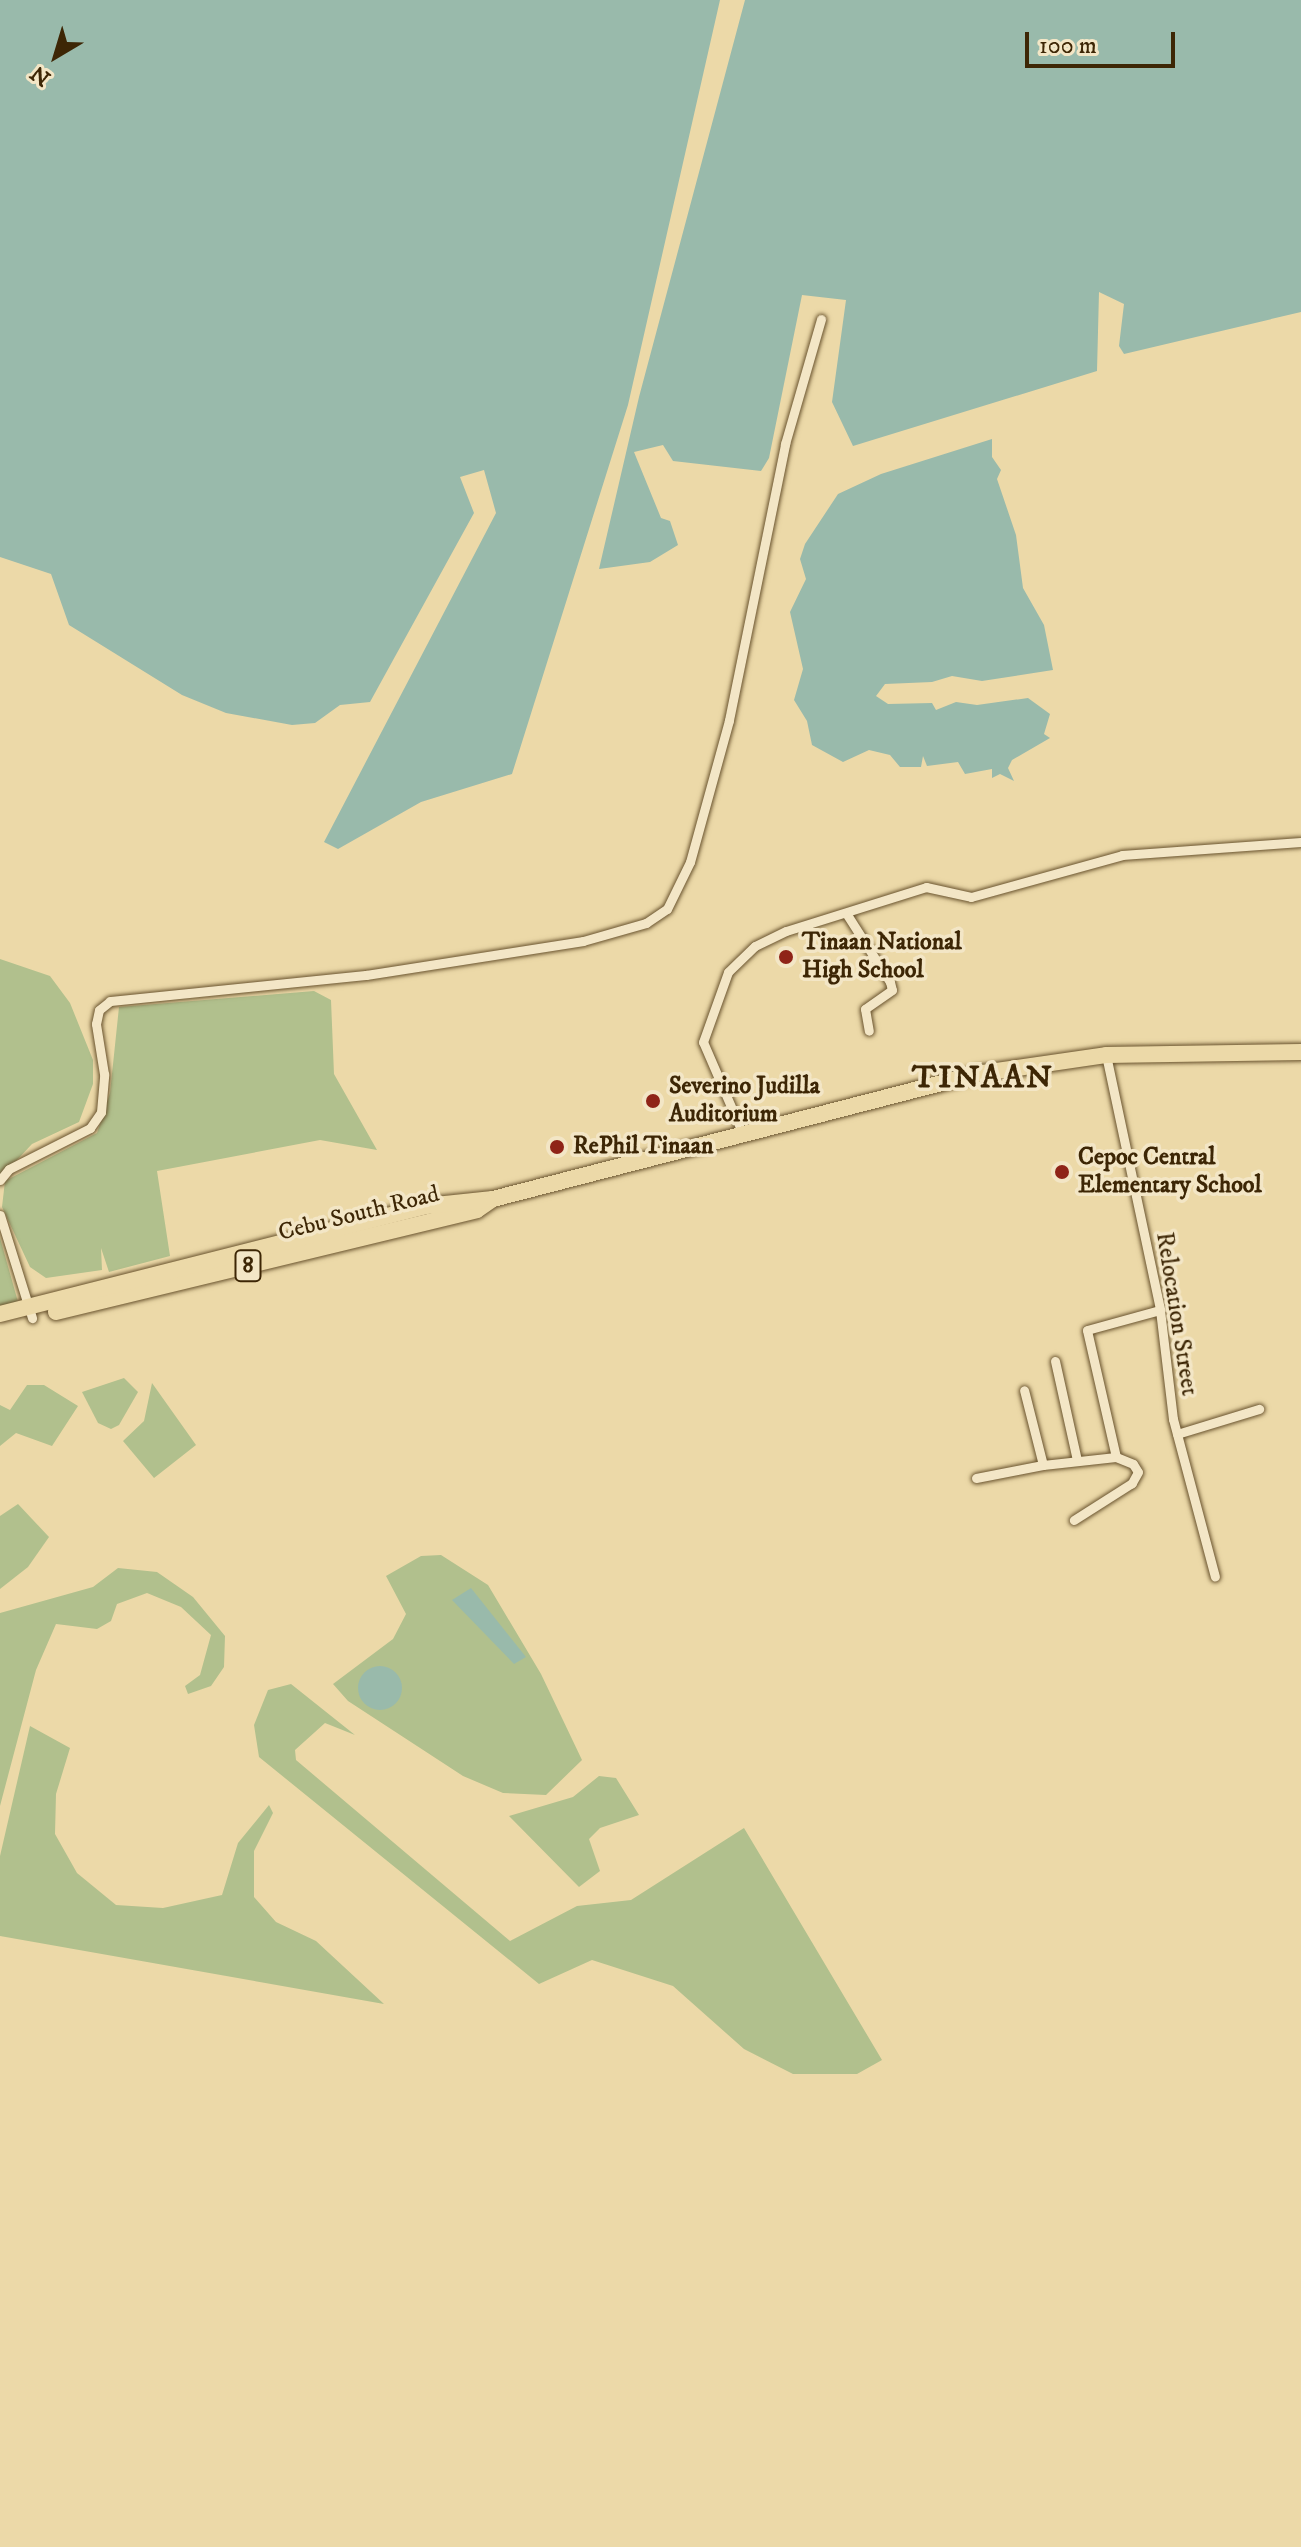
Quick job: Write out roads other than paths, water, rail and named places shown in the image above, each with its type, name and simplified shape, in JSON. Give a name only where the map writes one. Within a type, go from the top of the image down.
[{"type":"highway","name":"8","points":[[742,1132],[965,1076],[1106,1055],[1301,1052]]},
{"type":"highway","name":"Cebu South Road","points":[[0,1314],[31,1312],[477,1210],[493,1199],[742,1132]]},
{"type":"highway","name":"Cebu South Road","points":[[0,1326],[31,1312]]},
{"type":"street","points":[[0,1180],[9,1169],[90,1128],[101,1112],[104,1074],[96,1024],[99,1010],[110,1001],[366,975],[583,941],[646,923],[667,909],[690,862],[729,720],[785,444],[821,319]]},
{"type":"street","points":[[742,1132],[703,1042],[728,972],[755,946],[926,887],[971,897],[1122,855],[1301,842]]},
{"type":"street","points":[[846,913],[892,990],[865,1009],[869,1031]]},
{"type":"street","name":"Relocation Street","points":[[1106,1055],[1160,1310],[1177,1434],[1215,1577]]},
{"type":"street","points":[[0,1215],[31,1312]]},
{"type":"street","points":[[1116,1457],[1087,1330],[1160,1310]]},
{"type":"street","points":[[1055,1361],[1077,1460]]},
{"type":"street","points":[[1024,1390],[1043,1465]]},
{"type":"street","points":[[1177,1434],[1259,1409]]},
{"type":"street","points":[[976,1478],[1077,1460],[1116,1457],[1133,1464],[1138,1472],[1132,1483],[1074,1520]]},
{"type":"place","name":"Tinaan National High School","points":[[786,957]]},
{"type":"place","name":"Severino Judilla Auditorium","points":[[653,1101]]},
{"type":"place","name":"RePhil Tinaan","points":[[557,1147]]},
{"type":"place","name":"Cepoc Central Elementary School","points":[[1062,1172]]},
{"type":"district","name":"TINAAN","points":[[983,1078]]}]
